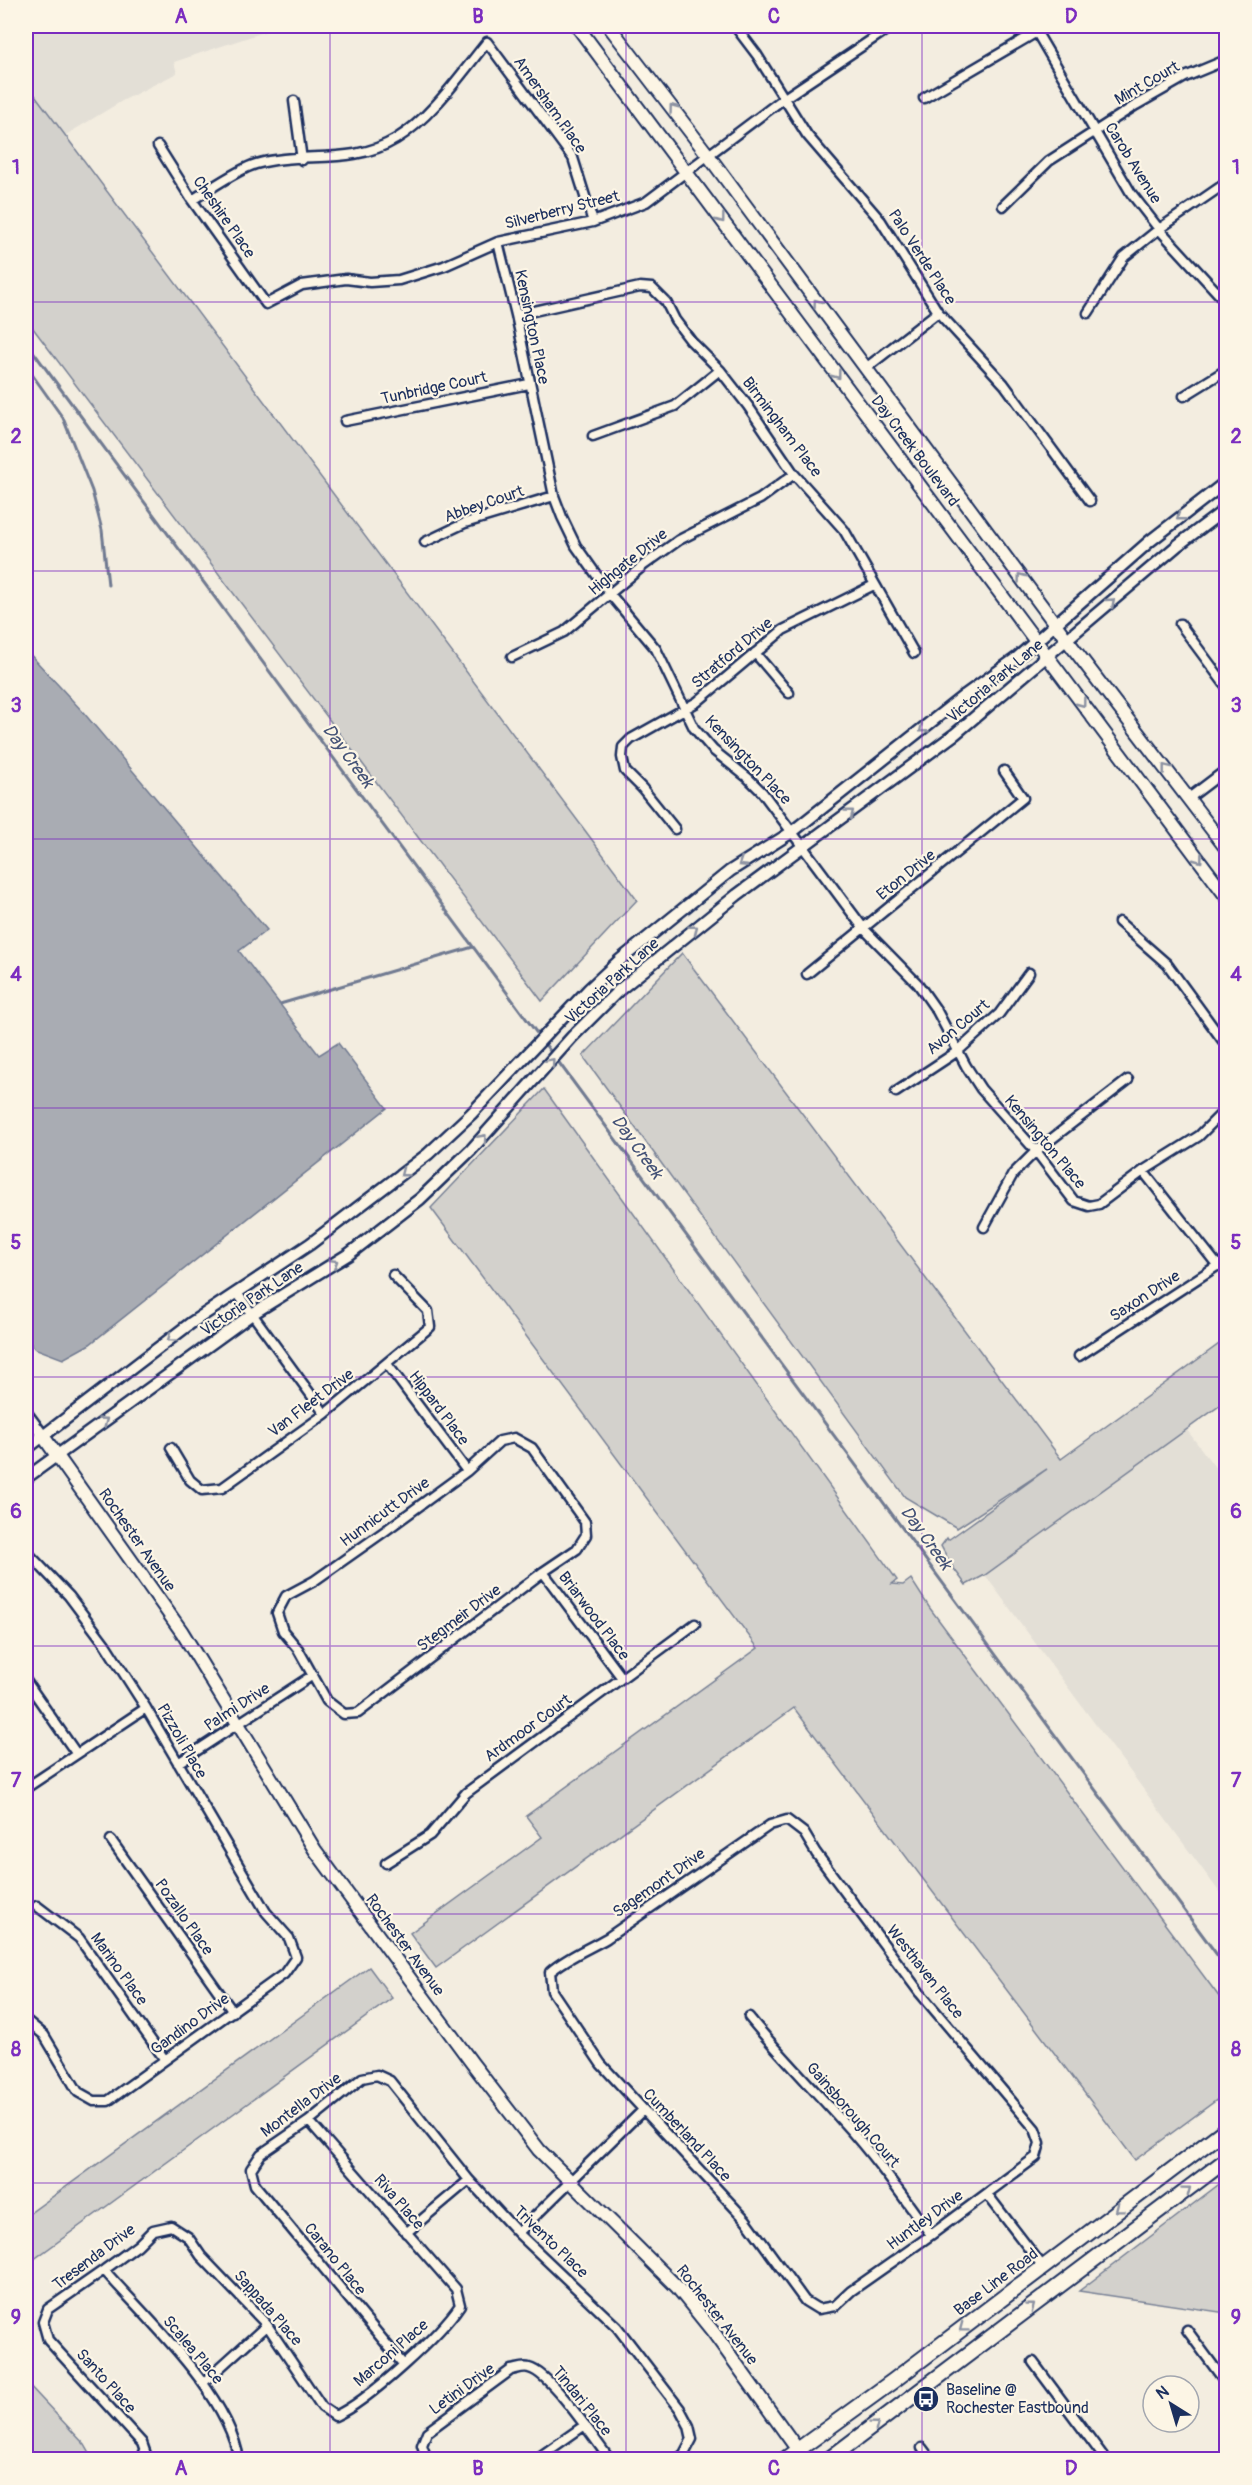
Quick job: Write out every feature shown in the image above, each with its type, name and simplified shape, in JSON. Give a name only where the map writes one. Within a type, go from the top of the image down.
[{"type":"main road","name":"Day Creek Boulevard","points":[[577,26],[1046,657],[1227,896]]},
{"type":"main road","name":"Day Creek Boulevard","points":[[609,26],[708,155],[1066,640],[1227,848]]},
{"type":"main road","name":"Rochester Avenue","points":[[43,1436],[182,1632],[309,1841],[498,2098],[539,2150],[639,2248],[683,2295],[714,2333],[802,2454]]},
{"type":"main road","name":"Base Line Road","points":[[784,2460],[802,2454],[1043,2267],[1227,2129]]},
{"type":"main road","points":[[828,2460],[1227,2160]]},
{"type":"street","name":"Palo Verde Place","points":[[735,26],[825,157],[881,221],[938,312],[1004,384],[1090,501]]},
{"type":"street","name":"Silverberry Street","points":[[267,304],[302,285],[346,279],[370,282],[399,280],[444,267],[498,242],[593,222],[646,202],[783,99],[892,26]]},
{"type":"street","points":[[924,98],[1035,29],[1047,26]]},
{"type":"street","name":"Carob Avenue","points":[[1035,29],[1131,194],[1159,229],[1227,302]]},
{"type":"street","name":"Amersham Place","points":[[302,160],[347,156],[371,150],[396,139],[420,120],[487,42],[573,158],[593,222]]},
{"type":"street","name":"Mint Court","points":[[1003,206],[1049,161],[1136,105],[1185,77],[1227,60]]},
{"type":"street","points":[[192,200],[254,165],[302,160],[294,101]]},
{"type":"street","name":"Cheshire Place","points":[[158,146],[192,200],[267,304]]},
{"type":"street","points":[[1088,313],[1124,257],[1159,229],[1227,183]]},
{"type":"street","name":"Kensington Place","points":[[498,242],[516,315],[554,496],[576,546],[610,594],[656,649],[694,728],[703,739],[748,778],[792,832],[864,929],[918,984],[937,1011],[981,1089],[1036,1151],[1074,1201],[1089,1206],[1099,1204],[1143,1171]]},
{"type":"street","name":"Birmingham Place","points":[[516,315],[640,287],[652,288],[666,302],[691,341],[720,370],[748,406],[794,474],[844,530],[914,653]]},
{"type":"street","points":[[866,368],[938,312]]},
{"type":"street","points":[[593,436],[675,406],[720,370]]},
{"type":"street","points":[[1184,396],[1227,370]]},
{"type":"street","name":"Tunbridge Court","points":[[345,421],[529,384]]},
{"type":"street","name":"Highgate Drive","points":[[512,657],[564,632],[644,565],[679,540],[760,499],[794,474]]},
{"type":"street","name":"Victoria Park Lane","points":[[26,1449],[173,1337],[325,1233],[428,1154],[471,1114],[588,989],[646,938],[730,871],[792,832],[1036,642],[1150,541],[1227,482]]},
{"type":"street","name":"Abbey Court","points":[[425,542],[465,524],[554,496]]},
{"type":"street","name":"Victoria Park Lane","points":[[26,1478],[252,1314],[349,1254],[420,1199],[471,1150],[572,1037],[618,991],[803,847],[955,734],[1178,545],[1227,509]]},
{"type":"street","name":"Stratford Drive","points":[[675,829],[625,771],[622,757],[623,747],[631,739],[697,702],[783,630],[874,585]]},
{"type":"street","points":[[1180,624],[1227,686]]},
{"type":"street","points":[[755,653],[789,693]]},
{"type":"street","points":[[1189,798],[1227,770]]},
{"type":"street","name":"Eton Drive","points":[[807,974],[1023,798],[1004,771]]},
{"type":"street","points":[[1119,922],[1167,964],[1227,1045]]},
{"type":"street","name":"Avon Court","points":[[896,1092],[958,1051],[999,1014],[1029,973]]},
{"type":"street","points":[[984,1227],[1013,1174],[1036,1151],[1128,1080]]},
{"type":"street","points":[[1218,1266],[1143,1171],[1199,1136],[1227,1109]]},
{"type":"street","name":"Saxon Drive","points":[[1079,1356],[1227,1260]]},
{"type":"street","name":"Van Fleet Drive","points":[[171,1448],[190,1480],[202,1490],[222,1488],[325,1414],[430,1327],[428,1311],[393,1275]]},
{"type":"street","points":[[237,1293],[325,1414]]},
{"type":"street","name":"Hippard Place","points":[[387,1364],[467,1471]]},
{"type":"street","name":"Rochester Avenue","points":[[26,1413],[43,1436]]},
{"type":"street","name":"Hunnicutt Drive","points":[[313,1675],[298,1649],[283,1630],[277,1613],[286,1596],[314,1581],[368,1544],[467,1471],[500,1441],[514,1438],[532,1448],[585,1522],[586,1536]]},
{"type":"street","name":"Stegmeir Drive","points":[[313,1675],[327,1701],[344,1713],[358,1713],[543,1572],[577,1549],[586,1536]]},
{"type":"street","name":"Pizzoli Place","points":[[26,1551],[69,1596],[105,1644],[146,1708],[266,1912],[290,1938],[296,1957]]},
{"type":"street","name":"Briarwood Place","points":[[543,1572],[622,1678]]},
{"type":"street","name":"Ardmoor Court","points":[[386,1863],[430,1835],[466,1793],[695,1624]]},
{"type":"street","name":"Palmi Drive","points":[[178,1763],[313,1675]]},
{"type":"street","points":[[26,1682],[76,1753]]},
{"type":"street","points":[[26,1788],[146,1708]]},
{"type":"street","name":"Sagemont Drive","points":[[550,1972],[564,1960],[582,1953],[607,1938],[770,1825],[787,1820]]},
{"type":"street","name":"Westhaven Place","points":[[787,1820],[804,1833],[816,1853],[920,1993],[1035,2129],[1040,2143]]},
{"type":"street","name":"Pozallo Place","points":[[111,1840],[233,2012]]},
{"type":"street","name":"Marino Place","points":[[37,1906],[79,1938],[165,2060]]},
{"type":"street","name":"Gandino Drive","points":[[26,2020],[44,2035],[78,2092],[94,2101],[108,2101],[284,1974],[296,1957]]},
{"type":"street","name":"Cumberland Place","points":[[550,1972],[552,1991],[601,2064],[747,2220],[805,2301],[818,2309]]},
{"type":"street","name":"Gainsborough Court","points":[[749,2017],[777,2052],[876,2160],[931,2235]]},
{"type":"street","name":"Montella Drive","points":[[251,2169],[261,2154],[309,2121],[362,2078],[377,2075]]},
{"type":"street","name":"Trivento Place","points":[[377,2075],[390,2081],[469,2180],[518,2234],[617,2327],[680,2409],[689,2426],[692,2439],[684,2454],[677,2460]]},
{"type":"street","points":[[518,2234],[642,2110]]},
{"type":"street","name":"Riva Place","points":[[309,2121],[456,2289],[460,2305]]},
{"type":"street","name":"Huntley Drive","points":[[818,2309],[835,2306],[850,2291],[931,2235],[1036,2157],[1040,2143]]},
{"type":"street","name":"Carano Place","points":[[251,2169],[255,2185],[403,2364]]},
{"type":"street","points":[[406,2233],[469,2180]]},
{"type":"street","points":[[987,2193],[1043,2267]]},
{"type":"street","name":"Tresenda Drive","points":[[43,2322],[48,2309],[138,2245],[153,2230],[171,2226]]},
{"type":"street","name":"Sappada Place","points":[[171,2226],[188,2237],[201,2256],[267,2325],[322,2406],[335,2416]]},
{"type":"street","name":"Scalea Place","points":[[104,2270],[204,2382],[225,2417],[236,2442],[239,2460]]},
{"type":"street","name":"Marconi Place","points":[[335,2416],[347,2411],[403,2364],[450,2322],[460,2305]]},
{"type":"street","name":"Santo Place","points":[[43,2322],[48,2340],[142,2443],[148,2460]]},
{"type":"street","points":[[204,2382],[267,2325]]},
{"type":"street","points":[[1187,2330],[1227,2383]]},
{"type":"street","points":[[1033,2362],[1106,2460]]},
{"type":"street","name":"Tindari Place","points":[[527,2367],[539,2372],[585,2425],[610,2460]]},
{"type":"street","name":"Letini Drive","points":[[427,2460],[422,2445],[427,2432],[511,2370],[527,2367]]},
{"type":"street","points":[[535,2460],[585,2425]]},
{"type":"street","points":[[922,2448],[931,2460]]},
{"type":"shaded area","points":[[26,26],[282,26],[174,62],[177,73],[122,101],[64,136],[26,83]]},
{"type":"shaded area","points":[[26,83],[637,900],[542,1001],[26,319]]},
{"type":"shaded area","points":[[26,650],[83,712],[267,930],[239,951],[319,1055],[338,1043],[387,1108],[90,1344],[63,1359],[34,1348],[26,1337]]},
{"type":"shaded area","points":[[682,953],[1061,1459],[1226,1339],[1226,1401],[985,1575],[966,1585],[941,1546],[947,1538],[948,1540],[1047,1469],[957,1528],[905,1497],[583,1056]]},
{"type":"shaded area","points":[[544,1089],[897,1580],[892,1584],[903,1585],[911,1579],[929,1607],[1226,2006],[1226,2093],[1135,2160],[794,1708],[436,1968],[410,1933],[542,1837],[526,1816],[758,1648],[431,1208]]},
{"type":"shaded area","points":[[1187,1430],[1226,1482],[1226,1901],[985,1575]]},
{"type":"shaded area","points":[[369,1967],[392,1998],[26,2265],[26,2216]]},
{"type":"shaded area","points":[[1226,2179],[1226,2313],[1079,2291]]},
{"type":"shaded area","points":[[26,2382],[85,2445],[93,2459],[26,2459]]},
{"type":"waterway","name":"Day Creek","points":[[26,342],[553,1055]]},
{"type":"waterway","points":[[26,366],[63,418],[92,491],[102,530],[108,585]]},
{"type":"waterway","points":[[280,1004],[473,947]]},
{"type":"waterway","name":"Day Creek","points":[[557,1060],[1226,1967]]},
{"type":"place","name":"Baseline @ Rochester Eastbound","points":[[926,2399]]}]
